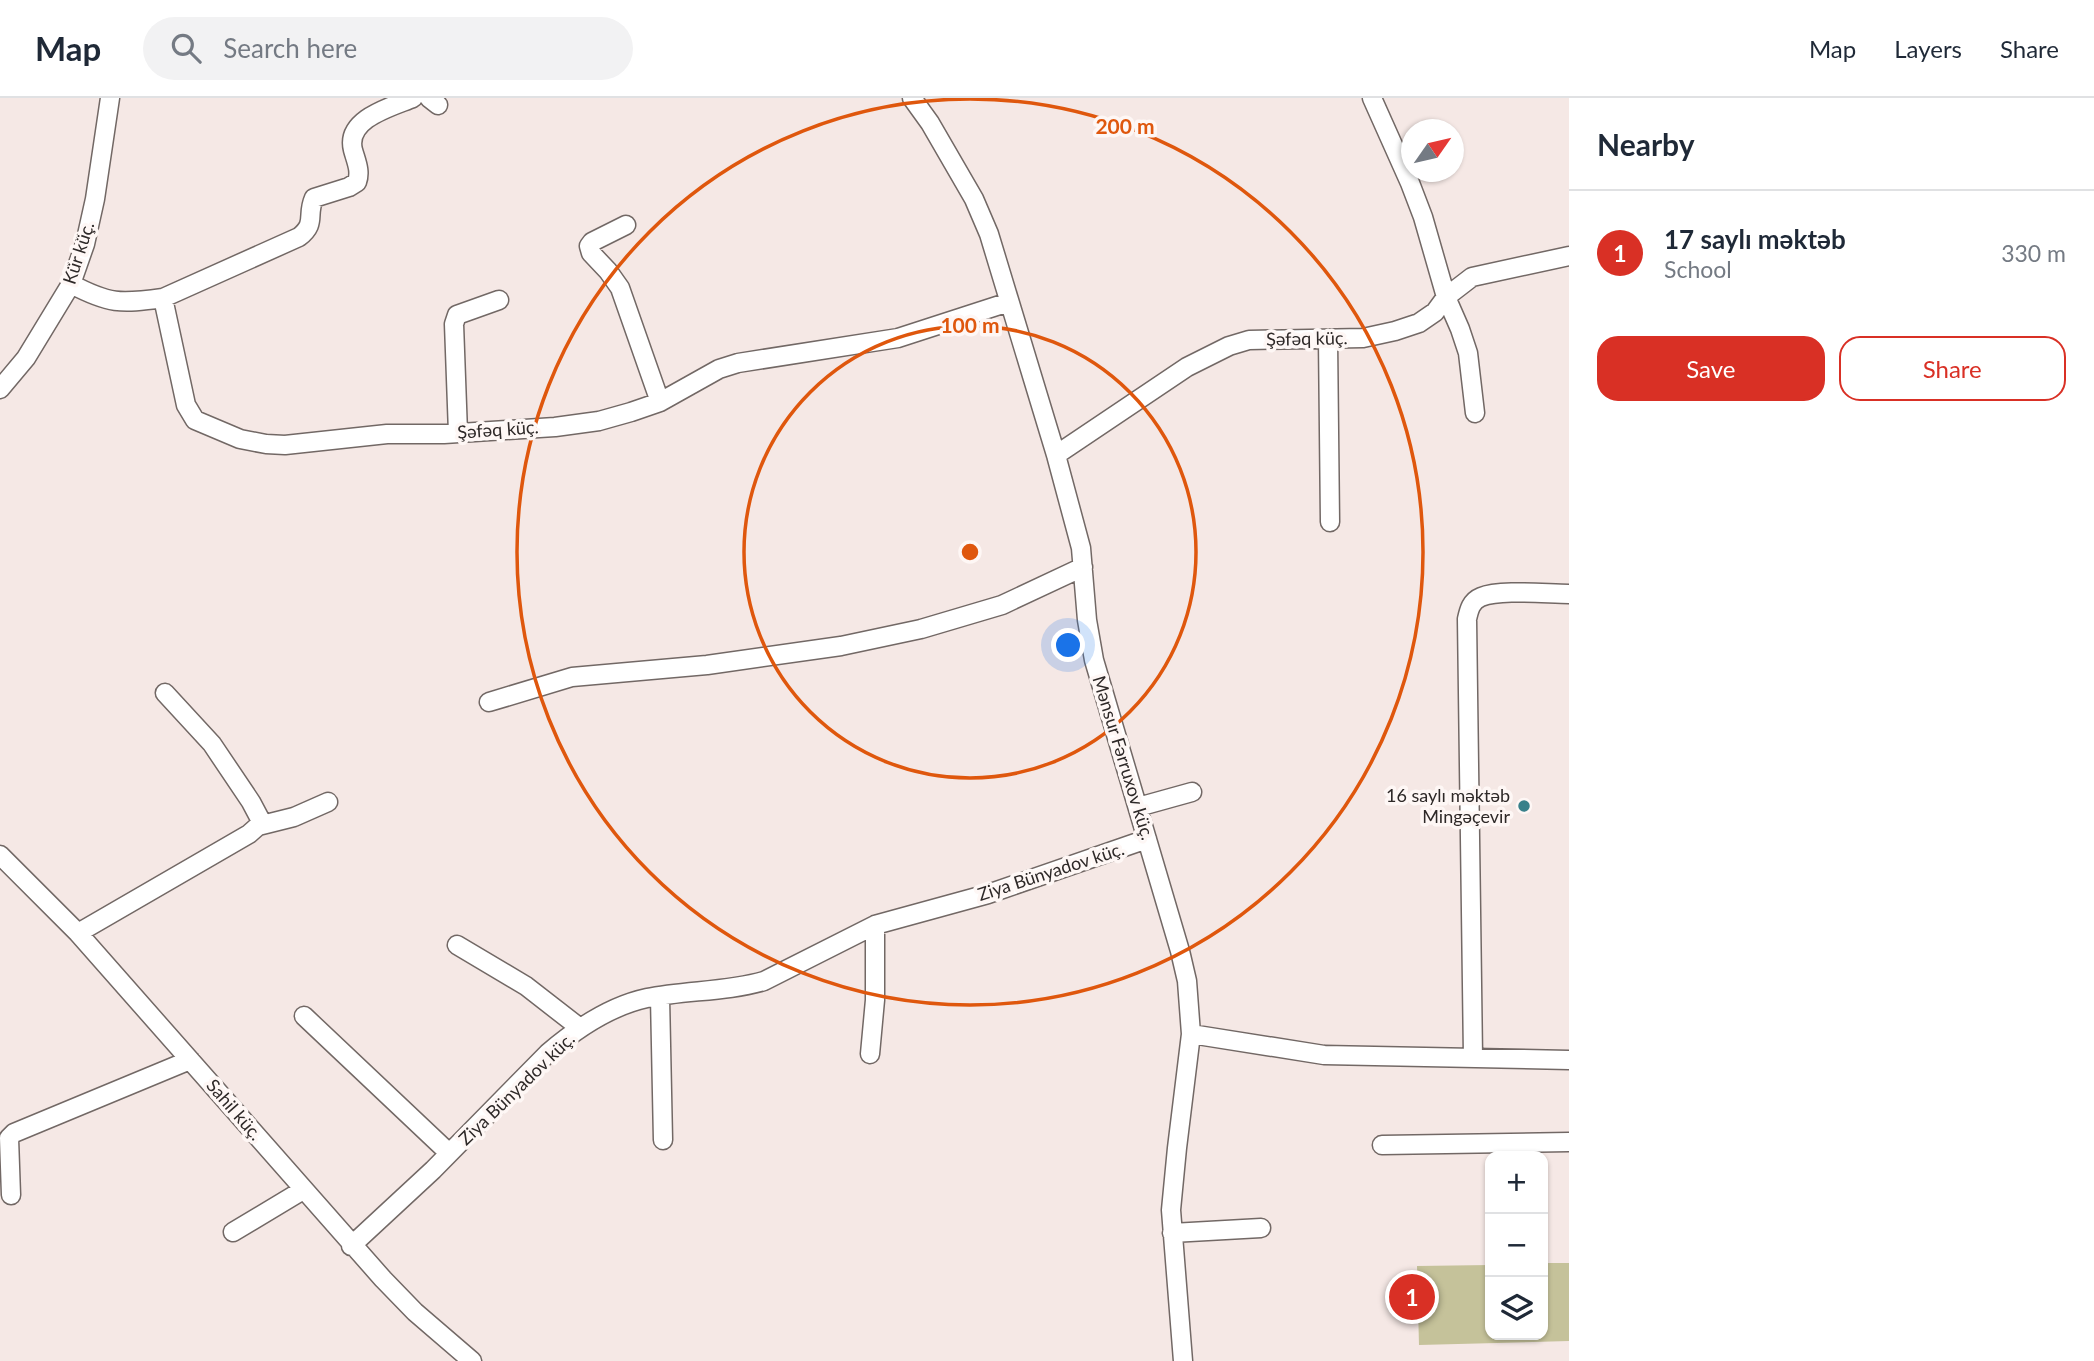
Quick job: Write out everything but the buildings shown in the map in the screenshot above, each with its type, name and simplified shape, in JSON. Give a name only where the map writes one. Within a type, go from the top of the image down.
[{"type":"street","name":"Kür küç.","points":[[0,389],[26,358],[71,284],[85,244],[95,199],[110,98]]},
{"type":"street","points":[[71,284],[96,297],[115,302],[163,298],[299,237],[308,230],[311,222],[310,207],[314,198],[357,182],[360,175],[351,141],[353,131],[380,111],[413,98]]},
{"type":"street","name":"Mənsur Fərruxov küç.","points":[[912,98],[974,199],[989,234],[1056,455],[1081,548],[1087,621],[1094,660],[1185,971],[1191,1034],[1171,1210],[1183,1361]]},
{"type":"street","points":[[1372,98],[1423,217],[1446,298],[1468,353],[1475,413]]},
{"type":"street","points":[[626,225],[592,242],[589,246],[590,253],[620,288],[660,402]]},
{"type":"street","name":"Şəfəq küç.","points":[[1056,455],[1187,368],[1229,346],[1249,340],[1363,338],[1395,331],[1419,323],[1435,312],[1446,298],[1472,276],[1569,256]]},
{"type":"street","name":"Şəfəq küç.","points":[[163,298],[186,405],[195,420],[240,439],[285,445],[387,434],[458,433],[555,427],[599,421],[660,402],[719,369],[738,363],[898,338],[1009,302]]},
{"type":"street","points":[[458,433],[454,324],[457,316],[499,300]]},
{"type":"street","points":[[1328,339],[1330,522]]},
{"type":"street","points":[[489,702],[572,677],[707,665],[841,646],[920,629],[1002,605],[1083,568]]},
{"type":"street","points":[[1473,1057],[1467,619],[1470,606],[1479,597],[1501,593],[1569,594]]},
{"type":"street","points":[[165,693],[212,744],[251,802],[260,819],[258,826]]},
{"type":"street","points":[[1138,807],[1192,792]]},
{"type":"street","points":[[78,933],[249,834],[258,826],[295,817],[328,802]]},
{"type":"street","name":"Ziya Bünyadov küç.","points":[[351,1245],[449,1153],[548,1053],[594,1019],[645,998],[746,986],[764,981],[875,925],[988,894],[1147,839]]},
{"type":"street","name":"Sahil küç.","points":[[0,855],[78,933],[351,1245],[463,1358]]},
{"type":"street","points":[[870,1054],[875,999],[875,925]]},
{"type":"street","points":[[457,945],[526,986],[580,1028]]},
{"type":"street","points":[[660,997],[663,1140]]},
{"type":"street","points":[[304,1016],[449,1153]]},
{"type":"street","points":[[1191,1034],[1324,1055],[1569,1060]]},
{"type":"street","points":[[11,1195],[8,1149],[9,1138],[14,1133],[190,1060]]},
{"type":"street","points":[[1382,1145],[1569,1142]]},
{"type":"street","points":[[233,1232],[303,1190]]},
{"type":"street","points":[[1172,1233],[1261,1228]]},
{"type":"shaded area","points":[[1548,1263],[1569,1263],[1569,1341],[1419,1345],[1417,1266],[1485,1265],[1485,1340],[1548,1340]]},
{"type":"place","name":"16 saylı məktəb Mingəçevir","points":[[1524,806]]},
{"type":"place","name":"17 saylı məktəb","points":[[1412,1297]]}]
